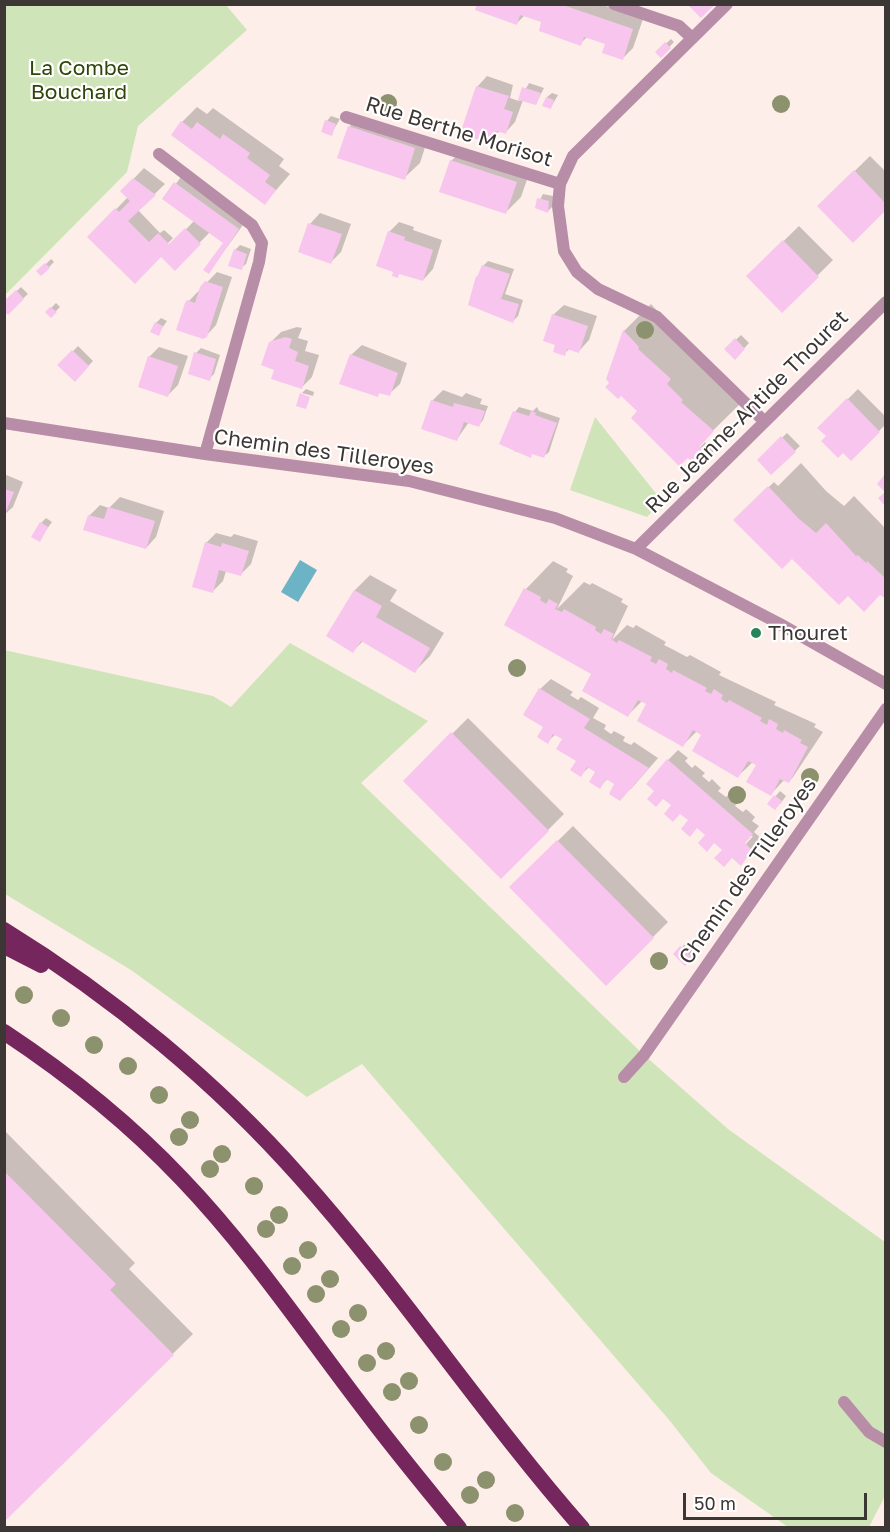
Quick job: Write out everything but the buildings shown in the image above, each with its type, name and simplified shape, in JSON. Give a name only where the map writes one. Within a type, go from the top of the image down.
[{"type":"highway","points":[[4,930],[104,998],[157,1041],[229,1104],[299,1176],[363,1251],[516,1449],[582,1527]]},
{"type":"highway","points":[[4,946],[65,979],[157,1041]]},
{"type":"highway","points":[[4,1032],[54,1066],[114,1114],[183,1179],[244,1251],[371,1419],[459,1527]]},
{"type":"street","points":[[614,4],[679,26],[692,38]]},
{"type":"street","name":"Rue Berthe Morisot","points":[[727,4],[573,156],[560,184],[558,206],[564,251],[577,272],[598,289],[657,316],[764,421]]},
{"type":"street","name":"Rue Berthe Morisot","points":[[346,117],[560,184]]},
{"type":"street","points":[[159,154],[252,225],[262,243],[260,262],[204,454]]},
{"type":"street","name":"Rue Jeanne-Antide Thouret","points":[[636,549],[885,302]]},
{"type":"street","name":"Chemin des Tilleroyes","points":[[4,423],[204,454],[409,481],[555,518],[636,549],[780,624],[885,684]]},
{"type":"street","name":"Chemin des Tilleroyes","points":[[624,1077],[644,1056],[885,709]]},
{"type":"street","points":[[844,1402],[869,1432],[885,1442]]},
{"type":"green space","name":"La Combe Bouchard","points":[[5,4],[226,5],[247,30],[138,126],[127,172],[5,295]]},
{"type":"green space","points":[[595,417],[662,501],[647,517],[570,490]]},
{"type":"green space","points":[[290,643],[428,721],[361,783],[644,1055],[728,1129],[885,1242],[885,1496],[869,1527],[788,1527],[711,1473],[670,1421],[362,1064],[307,1097],[131,970],[5,894],[4,650],[213,696],[231,707]]},
{"type":"water","points":[[300,560],[317,570],[298,602],[281,592]]},
{"type":"place","name":"Thouret","points":[[756,633]]}]
